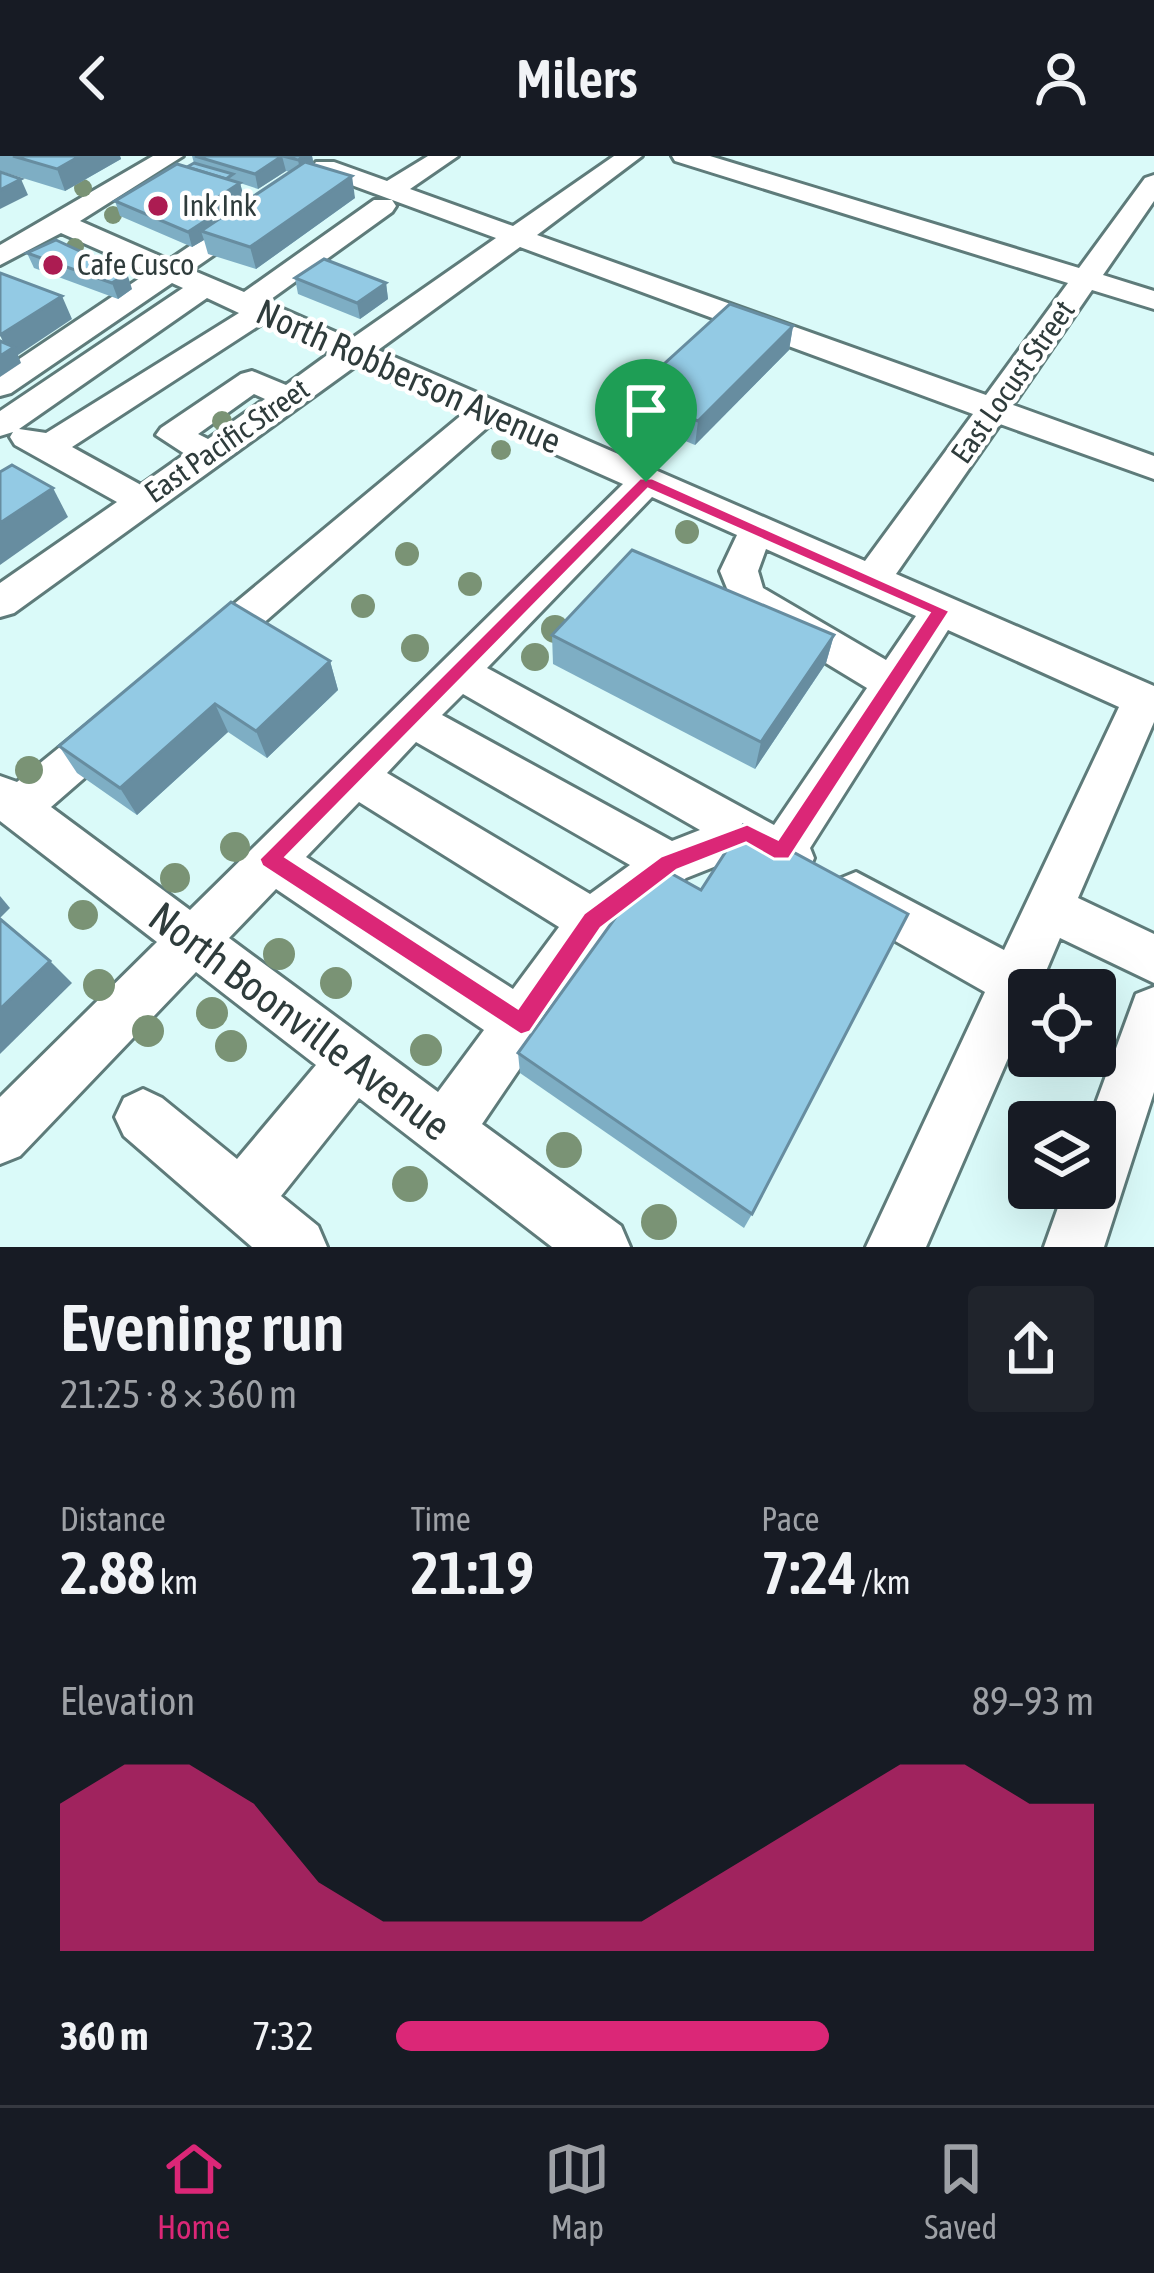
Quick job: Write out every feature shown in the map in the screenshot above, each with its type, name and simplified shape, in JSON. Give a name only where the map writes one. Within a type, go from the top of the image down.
[{"type":"street","points":[[0,257],[171,156]]},
{"type":"street","points":[[330,170],[380,156]]},
{"type":"street","points":[[17,473],[254,307],[446,156]]},
{"type":"street","name":"East Pacific Street","points":[[0,602],[630,156]]},
{"type":"street","points":[[684,156],[1154,300]]},
{"type":"street","name":"East Locust Street","points":[[872,581],[1086,279],[1150,168]]},
{"type":"street","points":[[330,170],[387,198],[517,236],[1154,468]]},
{"type":"street","points":[[0,386],[270,204]]},
{"type":"street","name":"North Robberson Avenue","points":[[0,218],[51,227],[171,271],[1149,702]]},
{"type":"street","points":[[142,501],[1,424],[205,286]]},
{"type":"street","points":[[211,361],[288,398]]},
{"type":"street","points":[[173,435],[251,381]]},
{"type":"street","points":[[179,672],[487,411]]},
{"type":"street","points":[[132,413],[210,453]]},
{"type":"street","points":[[0,1136],[646,482]]},
{"type":"street","points":[[759,531],[736,564],[737,581],[749,598],[892,683]]},
{"type":"street","points":[[444,1131],[592,921],[669,863],[764,842],[892,683],[940,611]]},
{"type":"street","points":[[457,671],[1008,978]]},
{"type":"street","points":[[9,802],[148,698]]},
{"type":"street","points":[[1022,969],[1149,702]]},
{"type":"street","points":[[410,718],[669,863]]},
{"type":"street","points":[[353,776],[592,921]]},
{"type":"street","name":"North Boonville Avenue","points":[[9,802],[600,1247]]},
{"type":"street","points":[[270,859],[521,1024]]},
{"type":"street","points":[[1049,908],[1154,959]]},
{"type":"street","points":[[896,1247],[1008,1000]]},
{"type":"street","points":[[1116,1122],[1154,1012]]},
{"type":"street","points":[[242,1200],[353,1062]]},
{"type":"street","points":[[143,1117],[297,1247]]},
{"type":"street","points":[[1074,1247],[1086,1209]]},
{"type":"building","points":[[13,156],[80,156],[57,169]]},
{"type":"building","points":[[195,156],[282,156],[255,174]]},
{"type":"building","points":[[305,162],[352,176],[250,247],[201,231]]},
{"type":"building","points":[[194,163],[233,174],[226,179],[187,167]]},
{"type":"building","points":[[177,164],[240,183],[195,212],[211,217],[188,232],[115,201]]},
{"type":"building","points":[[0,172],[21,179],[0,190]]},
{"type":"building","points":[[56,240],[127,273],[112,283],[27,253]]},
{"type":"building","points":[[324,259],[386,283],[357,303],[295,278]]},
{"type":"building","points":[[0,273],[62,296],[0,335]]},
{"type":"building","points":[[730,304],[793,326],[698,421],[631,394]]},
{"type":"building","points":[[0,341],[14,347],[0,356]]},
{"type":"building","points":[[12,465],[53,488],[0,523],[0,472]]},
{"type":"building","points":[[632,550],[834,635],[761,742],[552,635]]},
{"type":"building","points":[[231,602],[330,661],[256,731],[215,704],[120,788],[59,746]]},
{"type":"building","points":[[743,825],[908,914],[752,1214],[518,1053],[654,864],[701,890]]},
{"type":"building","points":[[0,919],[50,961],[0,1009]]},
{"type":"place","name":"Ink Ink","points":[[158,206]]},
{"type":"place","name":"Cafe Cusco","points":[[53,265]]},
{"type":"route","points":[[646,482],[940,611],[782,852],[747,833],[669,863],[592,921],[521,1024],[270,859],[646,482]]}]
